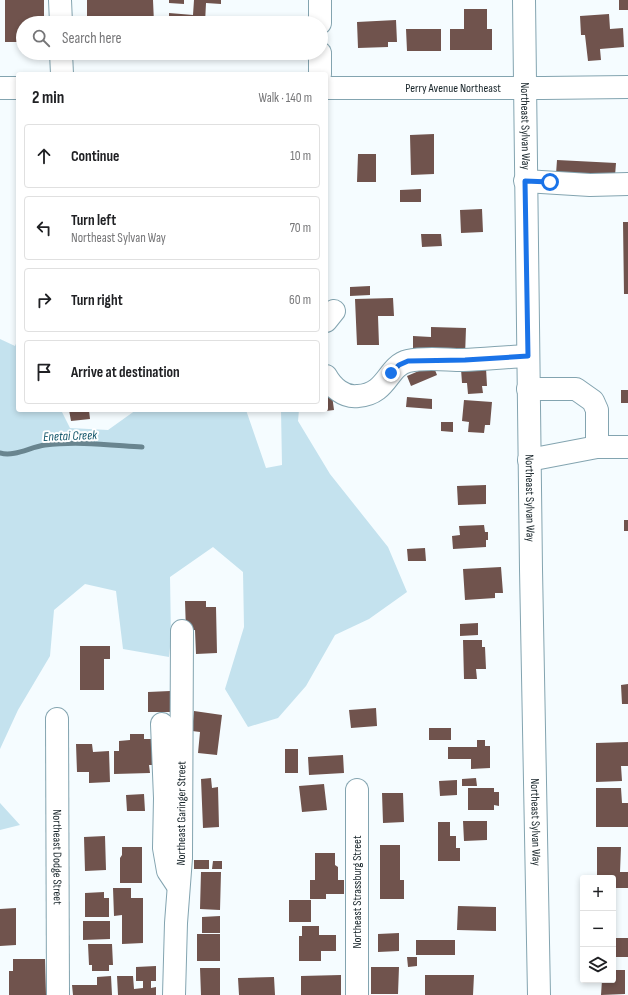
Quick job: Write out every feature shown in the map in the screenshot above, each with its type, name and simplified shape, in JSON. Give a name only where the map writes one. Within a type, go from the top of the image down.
[{"type":"main road","points":[[60,0],[61,16]]},
{"type":"main road","points":[[320,0],[320,16]]},
{"type":"main road","name":"Northeast Sylvan Way","points":[[524,0],[529,460],[539,995]]},
{"type":"main road","points":[[62,60],[62,72]]},
{"type":"main road","points":[[320,60],[320,72]]},
{"type":"main road","name":"Perry Avenue Northeast","points":[[328,88],[628,87]]},
{"type":"main road","points":[[0,88],[16,88]]},
{"type":"main road","points":[[525,181],[590,185],[628,184]]},
{"type":"main road","points":[[328,379],[341,392],[356,397],[369,395],[381,387],[399,365],[408,361],[465,360],[528,356]]},
{"type":"main road","points":[[528,389],[576,389],[593,400],[597,410],[597,447]]},
{"type":"main road","points":[[529,460],[597,447],[628,447]]},
{"type":"main road","name":"Northeast Garinger Street","points":[[174,995],[181,858],[182,631]]},
{"type":"main road","name":"Northeast Dodge Street","points":[[57,719],[58,995]]},
{"type":"main road","points":[[162,724],[165,790],[164,848],[168,871],[179,886]]},
{"type":"main road","name":"Northeast Strassburg Street","points":[[357,790],[357,995]]},
{"type":"shaded area","points":[[0,339],[15,346],[16,344],[16,412],[62,412],[70,428],[108,430],[133,412],[247,412],[266,468],[282,465],[281,412],[299,412],[298,421],[330,474],[388,547],[407,592],[369,619],[335,635],[306,686],[278,718],[248,727],[225,689],[244,627],[243,572],[213,547],[170,577],[171,637],[169,657],[123,649],[116,591],[85,584],[54,610],[50,656],[18,710],[0,749]]},
{"type":"shaded area","points":[[0,803],[20,825],[0,830]]},
{"type":"building","points":[[5,0],[44,0],[44,16],[16,16],[16,42],[5,42]]},
{"type":"building","points":[[87,0],[153,0],[154,16],[87,16]]},
{"type":"building","points":[[169,0],[184,0],[184,4],[169,3]]},
{"type":"building","points":[[194,0],[221,0],[221,4],[206,3],[205,16],[169,16],[169,13],[193,15]]},
{"type":"building","points":[[619,0],[628,0],[628,10],[619,10]]},
{"type":"building","points":[[464,9],[487,9],[487,29],[492,29],[492,50],[450,50],[450,29],[464,29]]},
{"type":"building","points":[[609,14],[610,29],[623,28],[624,47],[600,49],[601,60],[588,61],[585,35],[581,35],[580,16]]},
{"type":"building","points":[[396,20],[397,42],[388,42],[388,47],[358,48],[357,22]]},
{"type":"building","points":[[406,29],[441,29],[441,51],[407,51]]},
{"type":"building","points":[[434,134],[434,174],[411,175],[410,135]]},
{"type":"building","points":[[358,154],[376,154],[376,182],[357,182]]},
{"type":"building","points":[[557,160],[616,163],[615,176],[556,174]]},
{"type":"building","points":[[421,189],[421,202],[400,202],[400,190]]},
{"type":"building","points":[[482,209],[483,232],[461,233],[460,210]]},
{"type":"building","points":[[623,222],[628,222],[628,294],[624,294]]},
{"type":"building","points":[[421,234],[441,234],[442,246],[422,247]]},
{"type":"building","points":[[370,286],[370,295],[350,296],[350,287]]},
{"type":"building","points":[[393,298],[394,316],[378,316],[379,345],[357,345],[355,299]]},
{"type":"building","points":[[431,327],[466,328],[465,356],[413,351],[413,336],[431,337]]},
{"type":"building","points":[[433,365],[437,375],[411,386],[407,376]]},
{"type":"building","points":[[486,368],[487,386],[482,386],[483,393],[468,394],[467,383],[462,383],[461,369]]},
{"type":"building","points":[[331,388],[334,410],[328,411],[328,389]]},
{"type":"building","points":[[621,390],[628,390],[628,403],[621,403]]},
{"type":"building","points":[[407,397],[432,399],[432,409],[406,407]]},
{"type":"building","points":[[464,400],[492,402],[490,425],[485,425],[484,433],[468,432],[469,422],[462,421]]},
{"type":"building","points":[[69,412],[89,412],[90,419],[71,421]]},
{"type":"building","points":[[441,422],[453,422],[453,432],[441,431]]},
{"type":"building","points":[[486,485],[486,504],[458,505],[457,486]]},
{"type":"building","points":[[624,520],[628,520],[628,531],[624,531]]},
{"type":"building","points":[[484,525],[485,532],[488,532],[486,547],[453,549],[452,536],[460,535],[459,526]]},
{"type":"building","points":[[425,548],[426,561],[408,561],[407,549]]},
{"type":"building","points":[[501,567],[503,593],[495,593],[495,598],[465,600],[463,569]]},
{"type":"building","points":[[185,601],[206,601],[206,607],[216,607],[217,653],[196,654],[195,630],[186,631]]},
{"type":"building","points":[[478,623],[478,635],[460,636],[460,624]]},
{"type":"building","points":[[463,640],[482,640],[482,647],[485,647],[486,669],[476,669],[477,679],[464,679]]},
{"type":"building","points":[[80,646],[110,646],[110,659],[104,659],[104,690],[80,690]]},
{"type":"building","points":[[628,684],[628,704],[622,704],[621,685]]},
{"type":"building","points":[[170,691],[171,712],[148,712],[148,692]]},
{"type":"building","points":[[376,708],[377,726],[351,728],[349,710]]},
{"type":"building","points":[[194,711],[222,715],[217,755],[198,753],[200,732],[192,731]]},
{"type":"building","points":[[429,728],[451,728],[451,740],[429,740]]},
{"type":"building","points":[[130,734],[144,734],[144,739],[155,739],[156,765],[149,765],[150,773],[114,774],[114,751],[119,751],[119,741],[130,740]]},
{"type":"building","points":[[477,740],[485,740],[485,746],[490,746],[490,768],[471,769],[471,759],[448,759],[448,747],[477,747]]},
{"type":"building","points":[[628,742],[628,766],[621,766],[622,781],[596,782],[596,743]]},
{"type":"building","points":[[76,744],[92,744],[93,752],[109,751],[110,782],[89,783],[89,772],[77,772]]},
{"type":"building","points":[[285,749],[298,749],[298,773],[285,773]]},
{"type":"building","points":[[343,755],[344,773],[309,775],[308,757]]},
{"type":"building","points":[[211,778],[212,788],[218,787],[219,827],[203,828],[201,779]]},
{"type":"building","points":[[476,778],[477,786],[462,786],[462,779]]},
{"type":"building","points":[[457,780],[457,795],[440,796],[439,781]]},
{"type":"building","points":[[324,784],[327,810],[302,812],[299,786]]},
{"type":"building","points":[[468,788],[494,788],[494,792],[499,792],[499,806],[494,805],[494,810],[468,810]]},
{"type":"building","points":[[596,788],[621,788],[622,803],[628,803],[628,827],[596,827]]},
{"type":"building","points":[[382,793],[403,793],[404,822],[383,823]]},
{"type":"building","points":[[144,794],[145,811],[127,811],[126,795]]},
{"type":"building","points":[[463,821],[487,821],[487,840],[464,841]]},
{"type":"building","points":[[438,822],[450,822],[450,836],[456,836],[456,848],[460,848],[460,861],[438,861]]},
{"type":"building","points":[[105,836],[106,870],[85,871],[84,837]]},
{"type":"building","points":[[380,845],[400,845],[400,880],[404,880],[404,899],[380,899]]},
{"type":"building","points":[[122,847],[142,847],[142,883],[120,883],[120,858],[122,855]]},
{"type":"building","points":[[597,847],[621,847],[620,872],[628,872],[628,888],[616,888],[616,875],[597,875]]},
{"type":"building","points":[[315,853],[335,853],[335,865],[338,867],[338,880],[344,880],[344,894],[326,894],[326,899],[310,899],[310,880],[315,880]]},
{"type":"building","points":[[194,860],[209,860],[209,869],[194,869]]},
{"type":"building","points":[[213,861],[222,861],[222,869],[212,869]]},
{"type":"building","points":[[201,872],[221,872],[220,910],[200,909]]},
{"type":"building","points":[[113,888],[131,888],[131,898],[143,898],[143,943],[122,944],[122,915],[114,916]]},
{"type":"building","points":[[104,892],[104,898],[109,898],[109,917],[85,917],[85,893]]},
{"type":"building","points":[[289,900],[311,900],[311,922],[289,922]]},
{"type":"building","points":[[458,906],[496,907],[496,931],[457,930]]},
{"type":"building","points":[[16,908],[16,945],[0,946],[0,909]]},
{"type":"building","points":[[220,916],[220,933],[202,933],[202,917]]},
{"type":"building","points":[[83,921],[110,921],[110,939],[83,940]]},
{"type":"building","points":[[302,926],[319,926],[319,935],[336,935],[336,951],[321,951],[321,961],[299,961],[299,936],[302,936]]},
{"type":"building","points":[[399,933],[399,951],[378,952],[378,934]]},
{"type":"building","points":[[197,934],[220,934],[220,961],[197,961]]},
{"type":"building","points":[[616,938],[628,938],[628,957],[616,957]]},
{"type":"building","points":[[416,940],[455,940],[455,955],[416,955]]},
{"type":"building","points":[[88,944],[112,944],[113,965],[109,965],[109,971],[92,971],[92,965],[89,965]]},
{"type":"building","points":[[407,957],[417,957],[417,966],[408,967]]},
{"type":"building","points":[[13,959],[45,959],[46,995],[9,995],[9,971],[13,971]]},
{"type":"building","points":[[156,966],[156,981],[151,981],[151,988],[156,987],[156,995],[118,995],[117,976],[133,976],[134,989],[143,988],[143,981],[136,981],[136,967]]},
{"type":"building","points":[[371,967],[399,967],[398,994],[371,994]]},
{"type":"building","points":[[200,968],[220,968],[220,995],[201,995]]},
{"type":"building","points":[[616,970],[625,970],[625,994],[601,995],[602,983],[616,983]]},
{"type":"building","points":[[341,975],[341,995],[301,995],[301,976]]},
{"type":"building","points":[[425,975],[474,975],[473,995],[425,995]]},
{"type":"building","points":[[111,976],[112,995],[73,995],[72,985],[97,985],[97,977]]},
{"type":"building","points":[[274,977],[275,995],[239,995],[238,978]]},
{"type":"waterway","name":"Enetai Creek","points":[[0,453],[11,454],[39,446],[69,443],[142,447]]},
{"type":"route","points":[[391,373],[399,365],[408,361],[465,360],[528,356],[525,181],[550,182]]}]
